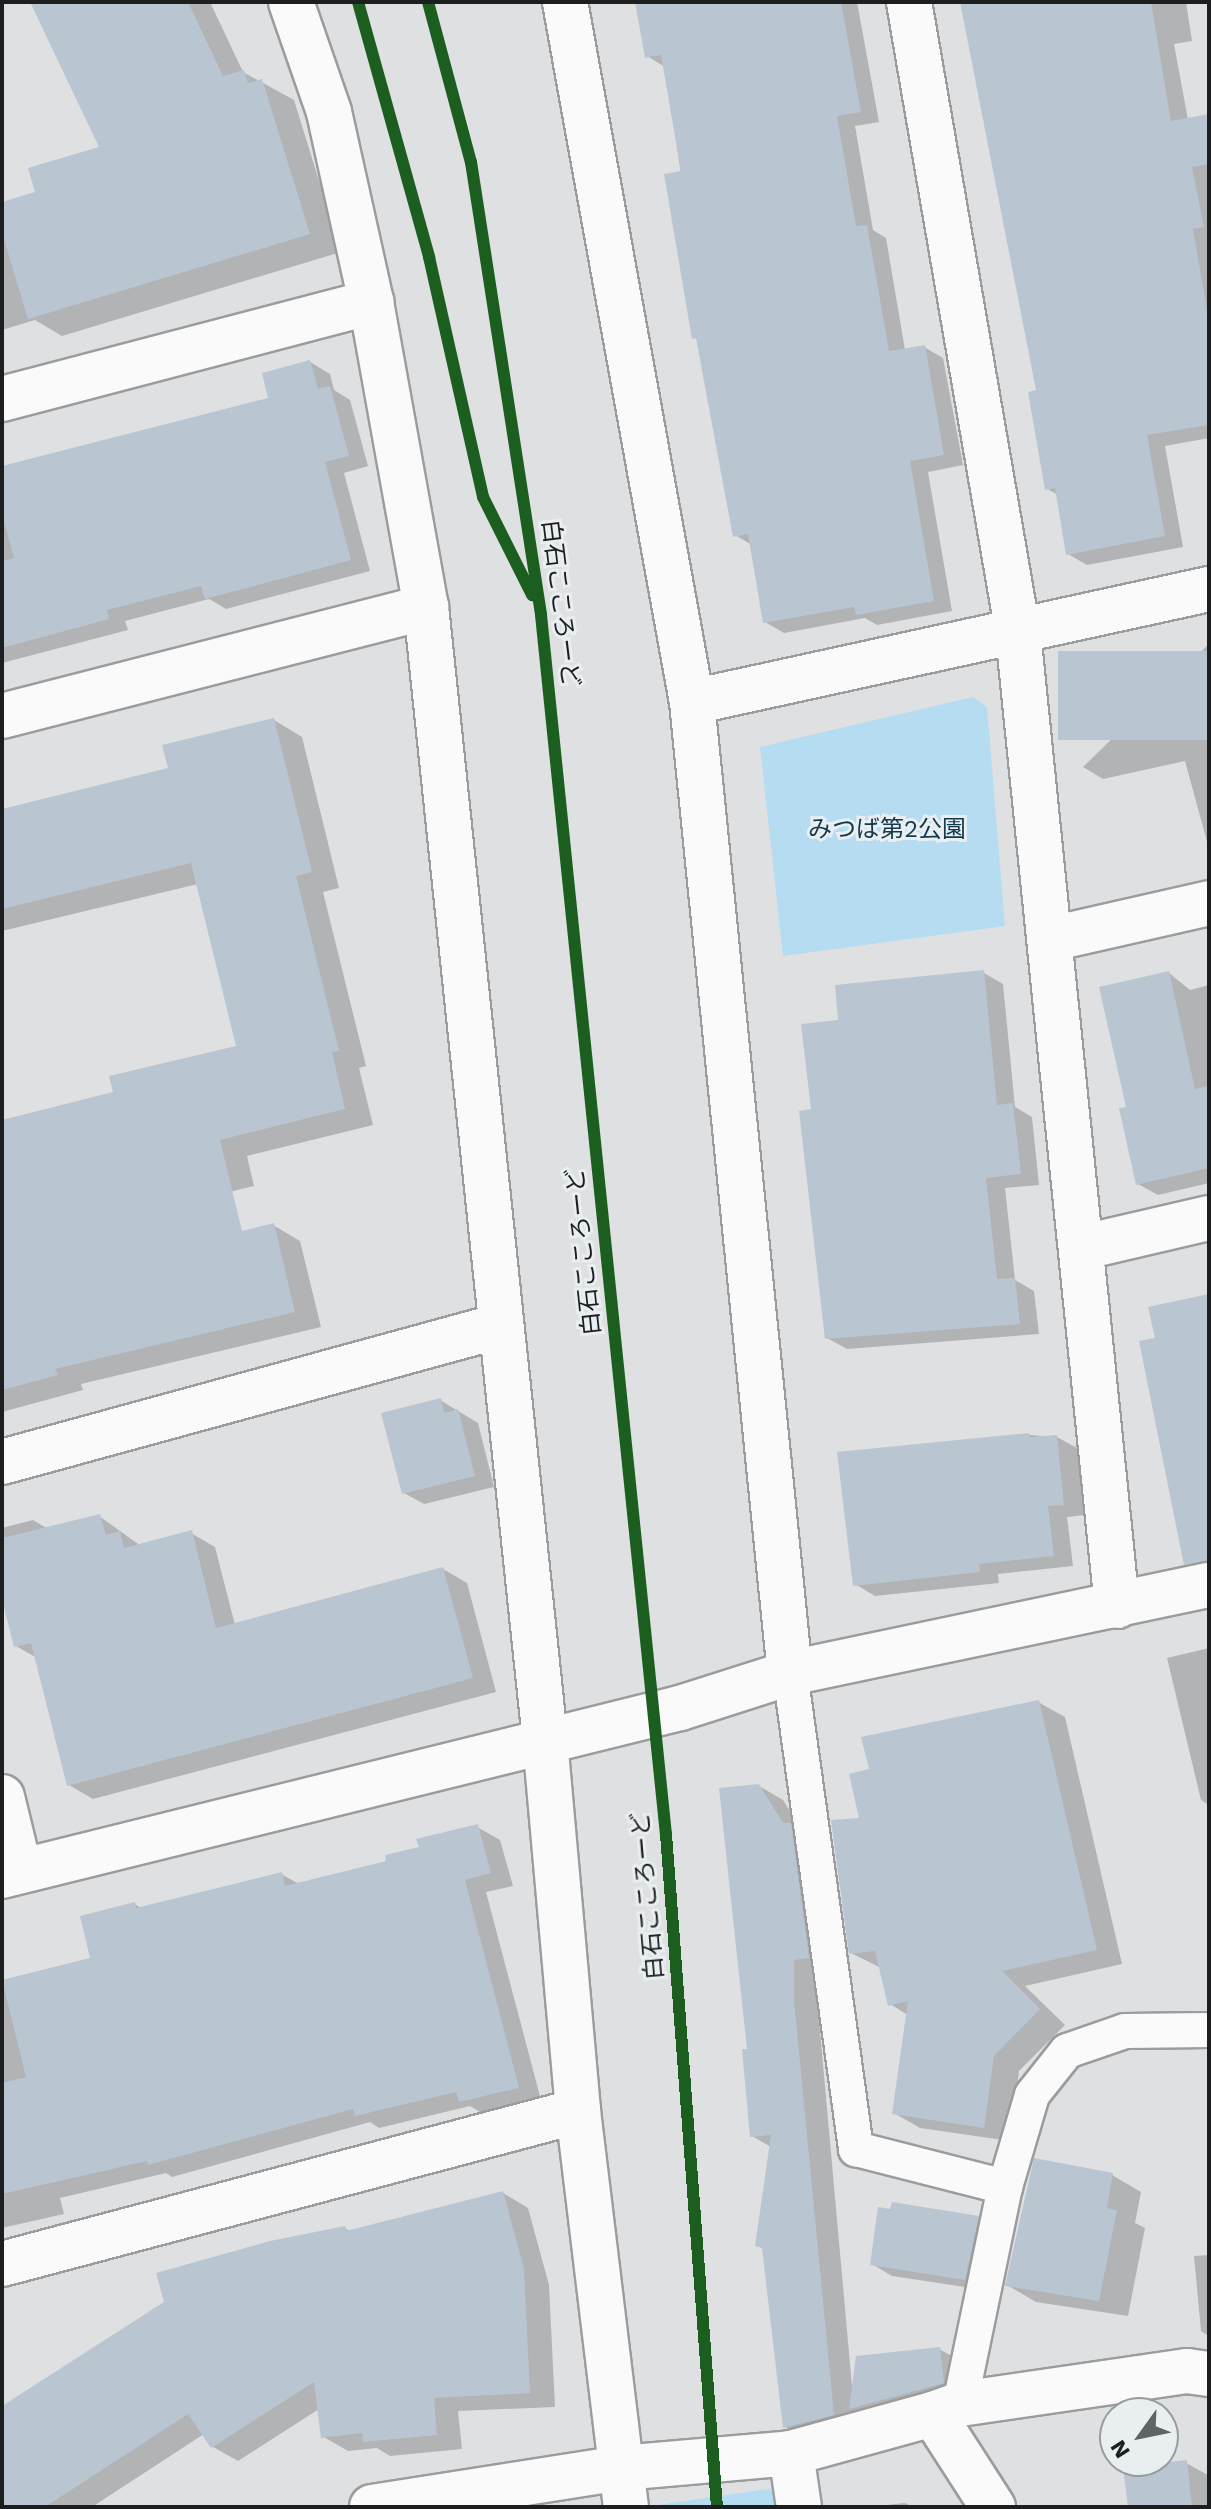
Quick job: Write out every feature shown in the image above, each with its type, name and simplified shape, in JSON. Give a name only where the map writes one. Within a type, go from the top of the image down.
[{"type":"street","points":[[291,2],[329,112],[371,302],[426,607],[499,1326],[545,1740],[578,2111],[623,2487]]},
{"type":"street","points":[[565,2],[692,702],[790,1673]]},
{"type":"street","points":[[909,2],[1018,633],[1084,1247],[1117,1606]]},
{"type":"street","points":[[2,399],[371,302]]},
{"type":"street","points":[[692,702],[1209,589]]},
{"type":"street","points":[[2,716],[426,607]]},
{"type":"street","points":[[1051,939],[1209,903]]},
{"type":"street","points":[[1084,1247],[1209,1218]]},
{"type":"street","points":[[2,1462],[499,1326]]},
{"type":"street","points":[[2,1797],[11,1873],[688,1706],[790,1673],[1209,1585]]},
{"type":"street","points":[[2,2264],[578,2111]]},
{"type":"street","points":[[372,2507],[623,2487],[791,2453],[946,2409],[1187,2371],[1209,2374]]},
{"type":"street","points":[[946,2409],[993,2507]]},
{"type":"street","points":[[791,2453],[799,2507]]},
{"type":"lane","points":[[790,1673],[856,2149],[1005,2187]]},
{"type":"lane","points":[[946,2409],[1032,2095],[1067,2051],[1125,2031],[1209,2030]]},
{"type":"green space","name":"みつば第2公園","points":[[973,697],[987,707],[1005,926],[783,956],[760,747]]},
{"type":"green space","points":[[789,2486],[791,2507],[644,2507]]},
{"type":"building","points":[[30,2],[188,2],[223,76],[244,70],[248,83],[262,79],[310,234],[28,319],[2,233],[2,202],[35,192],[28,168],[99,147]]},
{"type":"building","points":[[635,2],[841,2],[861,112],[837,116],[856,226],[867,225],[889,351],[925,345],[944,455],[910,461],[934,601],[856,615],[854,607],[763,623],[748,534],[733,537],[696,338],[692,339],[664,174],[681,171],[661,55],[645,58]]},
{"type":"building","points":[[960,2],[1151,2],[1171,121],[1209,114],[1209,164],[1192,167],[1204,227],[1193,229],[1209,321],[1209,425],[1147,435],[1165,536],[1066,555],[1055,488],[1045,490],[1028,392],[1036,390]]},
{"type":"building","points":[[310,360],[318,389],[330,386],[349,456],[325,462],[351,560],[205,599],[201,586],[107,610],[109,619],[2,648],[2,561],[14,558],[2,514],[2,466],[268,398],[262,373]]},
{"type":"building","points":[[1058,651],[1209,651],[1209,740],[1058,740]]},
{"type":"building","points":[[274,718],[312,872],[296,876],[339,1051],[332,1052],[345,1109],[220,1140],[242,1231],[274,1223],[295,1312],[55,1369],[58,1375],[2,1390],[2,1120],[113,1092],[109,1076],[236,1046],[191,863],[2,909],[2,809],[168,768],[162,745]]},
{"type":"building","points":[[984,970],[997,1105],[1013,1103],[1021,1174],[986,1178],[997,1279],[1015,1278],[1020,1324],[825,1339],[799,1111],[811,1109],[801,1024],[838,1020],[835,985]]},
{"type":"building","points":[[1169,971],[1195,1089],[1209,1086],[1209,1168],[1136,1185],[1119,1108],[1126,1107],[1099,987]]},
{"type":"building","points":[[1209,1294],[1209,1561],[1184,1565],[1139,1341],[1155,1338],[1148,1307]]},
{"type":"building","points":[[441,1398],[444,1413],[458,1409],[475,1476],[402,1494],[381,1413]]},
{"type":"building","points":[[1029,1433],[1030,1437],[1057,1435],[1064,1505],[1048,1506],[1054,1556],[979,1564],[980,1572],[853,1586],[837,1452]]},
{"type":"building","points":[[100,1514],[106,1535],[120,1531],[124,1548],[192,1530],[216,1628],[443,1567],[473,1678],[67,1786],[31,1643],[14,1647],[2,1599],[2,1538]]},
{"type":"building","points":[[1039,1700],[1097,1950],[1002,1971],[1040,2009],[994,2056],[984,2128],[892,2114],[908,2001],[888,2006],[875,1951],[849,1954],[831,1820],[859,1818],[849,1774],[869,1769],[861,1737]]},
{"type":"building","points":[[759,1784],[783,1823],[791,1823],[809,1958],[794,1960],[794,2000],[834,2415],[783,2428],[762,2248],[755,2246],[771,2135],[750,2137],[742,2049],[747,2049],[719,1788]]},
{"type":"building","points":[[478,1824],[491,1873],[465,1880],[519,2088],[459,2102],[456,2092],[355,2116],[353,2109],[148,2165],[147,2161],[2,2194],[2,2083],[26,2077],[2,1980],[90,1958],[80,1916],[135,1902],[136,1908],[282,1872],[285,1886],[386,1861],[385,1855],[419,1847],[416,1839]]},
{"type":"building","points":[[1034,2158],[1113,2173],[1107,2208],[1117,2210],[1099,2301],[1005,2286]]},
{"type":"building","points":[[503,2191],[524,2269],[530,2393],[434,2398],[437,2435],[363,2442],[362,2433],[321,2438],[314,2382],[211,2448],[188,2414],[45,2507],[2,2507],[2,2406],[164,2302],[156,2273],[270,2241],[345,2226],[346,2231]]},
{"type":"building","points":[[892,2202],[979,2216],[965,2280],[870,2265],[878,2207],[890,2209]]},
{"type":"building","points":[[940,2347],[944,2383],[849,2409],[856,2356]]},
{"type":"building","points":[[1187,2460],[1192,2507],[1128,2507],[1124,2477],[1179,2477],[1179,2461]]},
{"type":"cycle path","name":"白石こころーど","points":[[358,2],[429,257],[483,497],[532,595]]},
{"type":"cycle path","name":"白石こころーど","points":[[428,2],[471,162],[541,615],[666,1834],[717,2507]]}]
